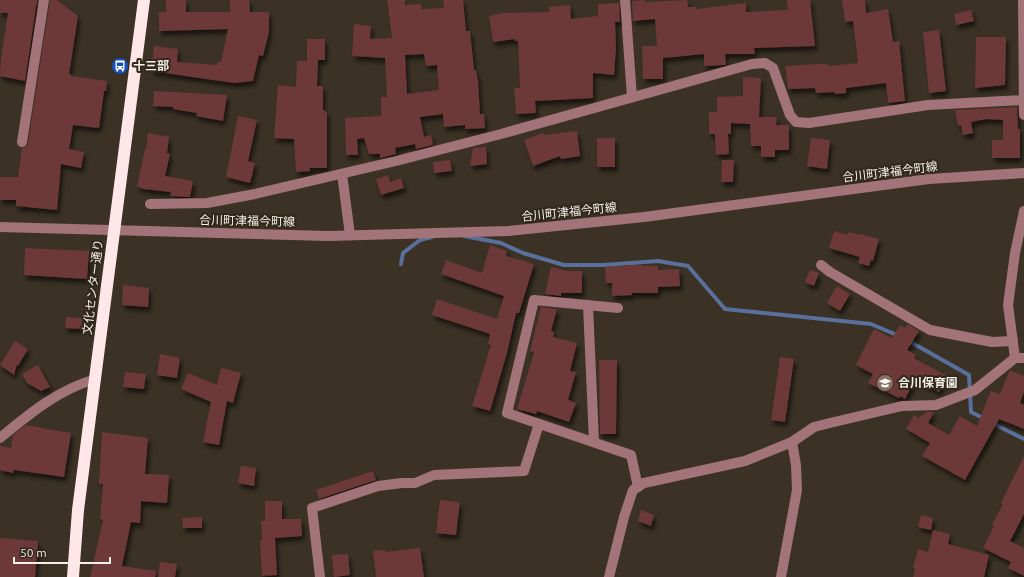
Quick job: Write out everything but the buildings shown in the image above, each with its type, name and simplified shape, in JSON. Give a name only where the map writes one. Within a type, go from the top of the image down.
[{"type":"highway","name":"文化センター通り","points":[[73,577],[78,510],[144,0]]},
{"type":"street","points":[[22,142],[44,0]]},
{"type":"street","points":[[625,0],[632,98]]},
{"type":"street","points":[[1023,0],[1024,115]]},
{"type":"street","points":[[150,204],[207,203],[255,194],[342,174],[500,134],[752,64],[765,63],[773,68],[790,115],[796,122],[809,123],[928,105],[1023,99]]},
{"type":"street","name":"合川町津福今町線","points":[[0,227],[113,231],[350,235],[508,231],[644,217],[929,179],[1024,173]]},
{"type":"street","points":[[342,174],[350,235]]},
{"type":"street","points":[[609,577],[624,517],[634,490],[638,487],[644,484],[746,461],[792,442],[814,427],[902,406],[936,406],[975,390],[1020,358],[1013,341],[1008,305],[1015,253],[1024,211]]},
{"type":"street","points":[[821,265],[830,272],[930,330],[992,342],[1013,341]]},
{"type":"street","points":[[618,308],[534,300],[506,413],[631,455],[638,487]]},
{"type":"street","points":[[588,305],[594,442]]},
{"type":"street","points":[[0,438],[28,414],[77,384],[96,379]]},
{"type":"street","points":[[320,577],[312,508],[378,486],[415,483],[434,474],[524,471],[539,424]]},
{"type":"street","points":[[781,577],[797,490],[796,465],[792,442]]},
{"type":"waterway","points":[[464,236],[501,243],[523,253],[564,265],[603,265],[658,261],[688,266],[725,309],[871,324],[899,336]]},
{"type":"waterway","points":[[401,264],[403,253],[420,240],[432,237]]},
{"type":"waterway","points":[[907,340],[969,375],[971,412],[985,419]]},
{"type":"waterway","points":[[992,423],[1024,439]]},
{"type":"place","name":"十三部","points":[[120,66]]},
{"type":"place","name":"合川保育園","points":[[885,383]]}]
